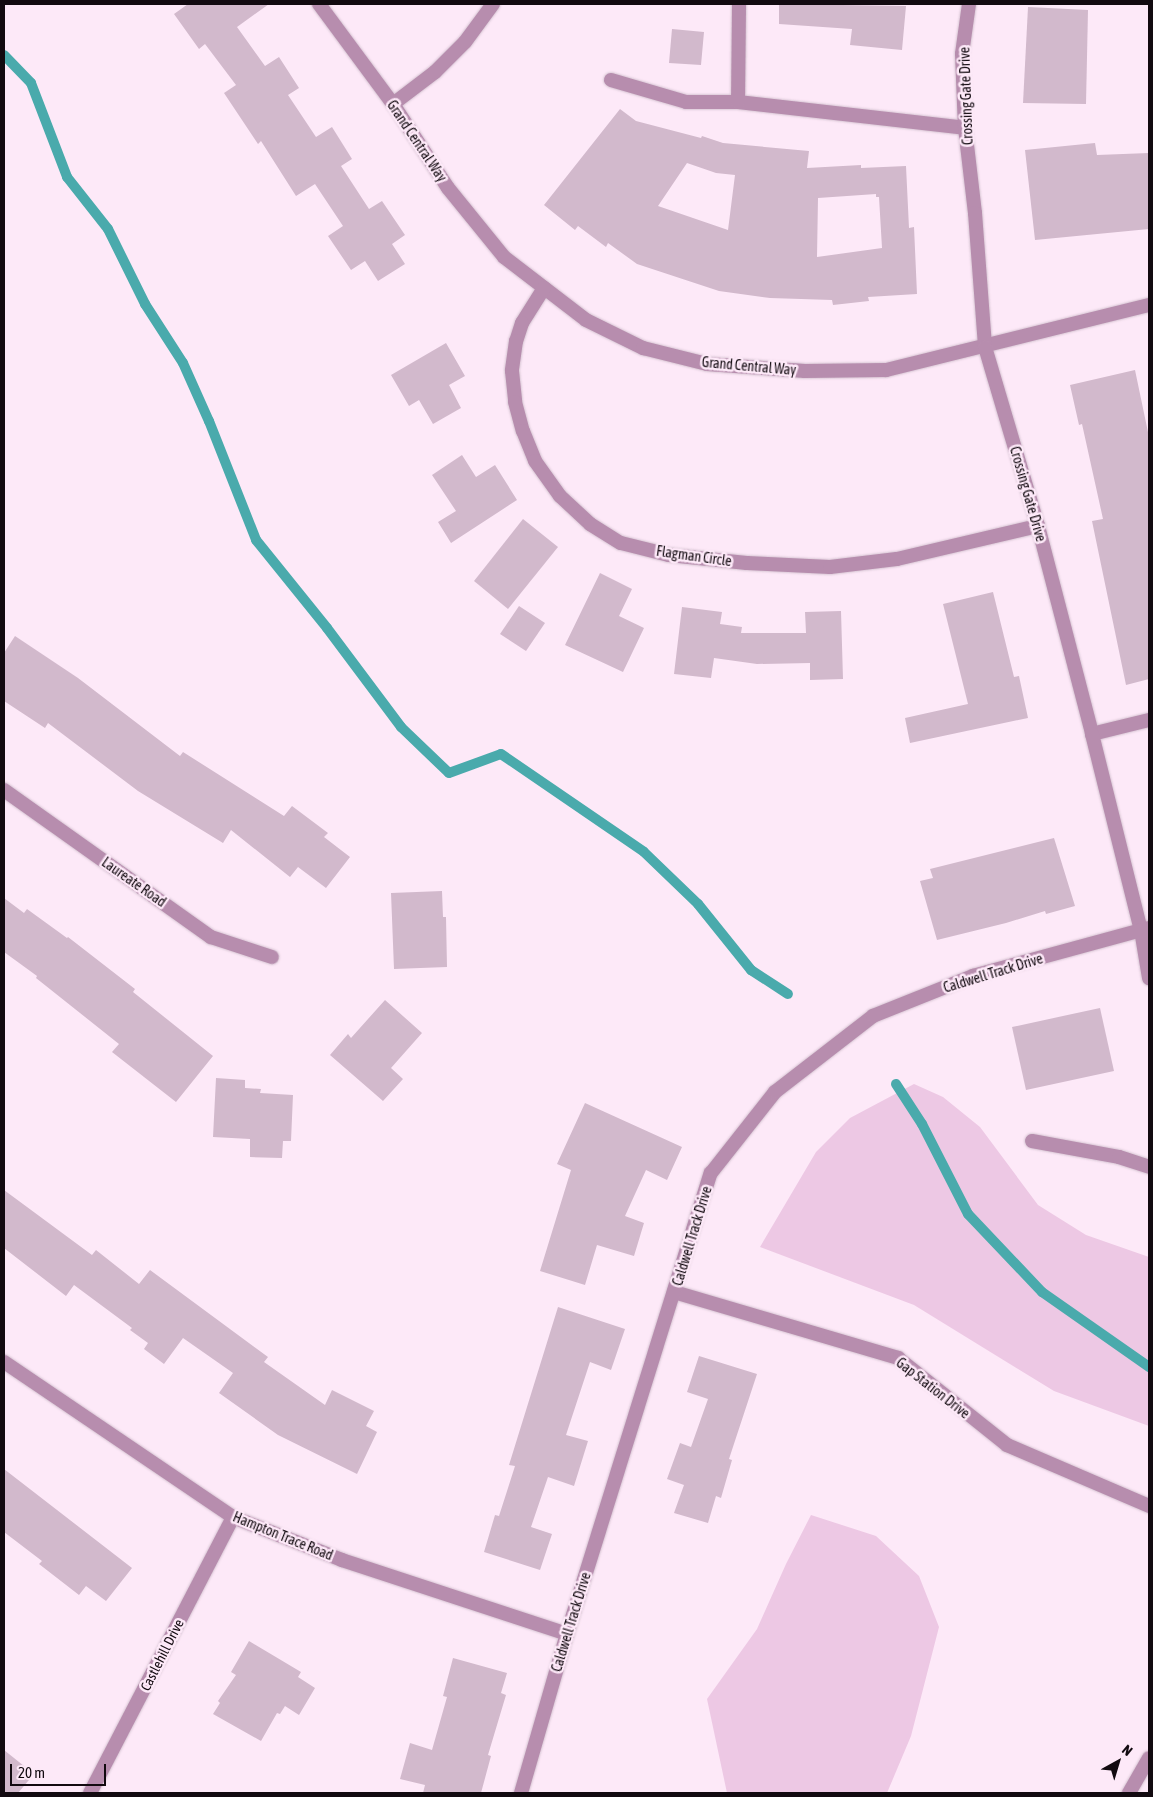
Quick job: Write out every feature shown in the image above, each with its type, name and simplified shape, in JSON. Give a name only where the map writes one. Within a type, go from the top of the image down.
[{"type":"street","name":"Grand Central Way","points":[[319,4],[393,104],[448,188],[504,257],[586,320],[643,348],[707,364],[805,371],[886,370],[985,347],[1149,304]]},
{"type":"street","points":[[393,104],[441,66],[465,42],[493,4]]},
{"type":"street","points":[[738,102],[739,4]]},
{"type":"street","name":"Crossing Gate Drive","points":[[969,4],[962,54],[966,128],[975,213],[985,347],[1038,526],[1145,929],[1149,978]]},
{"type":"street","points":[[611,80],[686,102],[738,102],[966,128]]},
{"type":"street","name":"Flagman Circle","points":[[544,288],[522,323],[516,341],[512,370],[515,402],[523,431],[535,460],[560,496],[590,524],[621,543],[668,555],[747,563],[830,567],[897,559],[1038,526]]},
{"type":"street","points":[[1092,734],[1149,720]]},
{"type":"street","name":"Laureate Road","points":[[4,790],[211,936],[272,957]]},
{"type":"street","name":"Caldwell Track Drive","points":[[521,1793],[567,1634],[712,1173],[775,1092],[873,1016],[973,976],[1145,929]]},
{"type":"street","points":[[1032,1141],[1119,1157],[1149,1167]]},
{"type":"street","name":"Gap Station Drive","points":[[674,1292],[898,1358],[1007,1445],[1149,1506]]},
{"type":"street","name":"Hampton Trace Road","points":[[4,1362],[233,1517],[342,1560],[567,1634]]},
{"type":"street","name":"Castlehill Drive","points":[[90,1793],[233,1517]]},
{"type":"street","points":[[1129,1793],[1149,1758]]},
{"type":"shaded area","points":[[914,1084],[943,1097],[980,1127],[1038,1205],[1086,1235],[1149,1257],[1149,1426],[1054,1391],[914,1305],[760,1247],[816,1152],[850,1118]]},
{"type":"shaded area","points":[[811,1515],[876,1536],[919,1576],[939,1627],[911,1736],[887,1793],[727,1793],[707,1699],[757,1629],[786,1564]]},
{"type":"building","points":[[188,4],[269,4],[237,27],[265,66],[279,57],[299,88],[288,95],[316,137],[332,127],[352,159],[341,166],[369,209],[382,201],[405,235],[392,244],[405,264],[378,281],[365,261],[351,270],[328,236],[343,226],[315,184],[296,196],[261,141],[258,144],[224,93],[236,85],[205,44],[199,49],[174,14]]},
{"type":"building","points":[[779,4],[906,6],[902,50],[850,45],[852,29],[779,24]]},
{"type":"building","points":[[1028,7],[1088,10],[1086,104],[1023,103]]},
{"type":"building","points":[[672,29],[704,32],[701,65],[669,63]]},
{"type":"building","points":[[620,109],[636,121],[701,138],[702,136],[723,143],[809,151],[807,168],[861,165],[861,168],[906,166],[909,228],[914,227],[917,294],[868,297],[869,301],[833,305],[832,300],[770,298],[719,291],[637,264],[608,243],[606,247],[578,226],[575,230],[544,205]],"holes":[[[687,163],[716,173],[735,175],[728,230],[658,206]],[[876,194],[876,197],[879,197],[882,248],[817,257],[818,198]]]},
{"type":"building","points":[[1095,143],[1097,155],[1149,153],[1149,229],[1035,240],[1025,150]]},
{"type":"building","points":[[446,343],[465,376],[449,385],[461,408],[433,424],[419,400],[409,406],[391,375]]},
{"type":"building","points":[[1135,370],[1149,437],[1149,679],[1126,685],[1092,521],[1103,519],[1082,424],[1079,425],[1070,385]]},
{"type":"building","points":[[462,455],[476,477],[495,465],[517,500],[451,543],[438,522],[456,511],[432,475]]},
{"type":"building","points":[[523,519],[558,547],[508,609],[474,581]]},
{"type":"building","points":[[600,573],[632,589],[619,616],[644,628],[623,672],[565,645]]},
{"type":"building","points":[[993,592],[1014,677],[1019,676],[1028,718],[910,743],[905,718],[968,704],[943,604]]},
{"type":"building","points":[[519,606],[545,623],[526,651],[500,634]]},
{"type":"building","points":[[682,607],[722,612],[720,624],[742,627],[741,633],[806,633],[805,612],[841,611],[843,679],[810,680],[810,663],[757,664],[714,658],[711,678],[674,674]]},
{"type":"building","points":[[15,636],[78,678],[180,756],[183,752],[284,816],[292,806],[328,833],[324,837],[350,857],[326,888],[298,867],[290,877],[231,830],[223,843],[138,791],[48,723],[45,728],[4,701],[4,653]]},
{"type":"building","points":[[1054,838],[1075,906],[1046,914],[1045,911],[937,940],[920,881],[933,878],[930,869]]},
{"type":"building","points":[[442,891],[443,917],[446,917],[447,967],[394,969],[391,893]]},
{"type":"building","points":[[4,898],[24,913],[27,909],[68,937],[135,989],[133,992],[213,1056],[176,1102],[112,1052],[119,1044],[36,978],[37,976],[4,952]]},
{"type":"building","points":[[385,1000],[422,1033],[391,1068],[403,1079],[383,1101],[330,1055],[348,1034],[351,1038]]},
{"type":"building","points":[[1100,1008],[1114,1071],[1026,1090],[1012,1027]]},
{"type":"building","points":[[216,1078],[245,1080],[245,1088],[261,1089],[260,1093],[293,1095],[291,1141],[283,1141],[282,1158],[250,1157],[250,1139],[213,1137]]},
{"type":"building","points":[[585,1103],[682,1147],[667,1180],[646,1170],[625,1216],[644,1223],[634,1256],[597,1245],[585,1285],[540,1271],[571,1170],[557,1164]]},
{"type":"building","points":[[4,1190],[92,1255],[96,1250],[139,1284],[150,1270],[268,1357],[264,1362],[325,1405],[332,1390],[374,1411],[366,1426],[377,1432],[357,1474],[278,1435],[219,1393],[233,1373],[183,1338],[164,1364],[144,1349],[148,1343],[130,1330],[132,1328],[74,1285],[66,1296],[4,1248]]},
{"type":"building","points":[[558,1307],[625,1329],[611,1370],[590,1362],[566,1435],[588,1441],[574,1486],[548,1477],[531,1527],[552,1534],[540,1570],[484,1552],[495,1515],[499,1516],[515,1466],[509,1465]]},
{"type":"building","points":[[699,1356],[757,1374],[729,1459],[732,1460],[721,1498],[716,1496],[708,1523],[674,1513],[684,1485],[667,1479],[680,1443],[691,1447],[708,1399],[687,1392]]},
{"type":"building","points":[[4,1469],[132,1568],[106,1601],[86,1586],[79,1595],[39,1564],[42,1561],[4,1532]]},
{"type":"building","points":[[249,1641],[301,1672],[298,1677],[315,1688],[299,1715],[285,1706],[280,1714],[277,1713],[261,1741],[213,1714],[220,1703],[218,1701],[236,1675],[231,1672]]},
{"type":"building","points":[[453,1658],[507,1673],[501,1693],[506,1695],[488,1755],[491,1756],[481,1793],[423,1793],[425,1785],[400,1779],[410,1743],[432,1750],[447,1697],[443,1696]]},
{"type":"building","points":[[4,1750],[34,1774],[18,1793],[4,1793]]},
{"type":"waterway","points":[[4,55],[31,83],[67,177],[108,229],[145,304],[183,363],[209,421],[256,540],[327,628],[401,727],[449,773],[501,754],[644,852],[698,904],[751,970],[788,994]]},
{"type":"waterway","points":[[896,1084],[922,1124],[968,1214],[1042,1292],[1149,1367]]}]
